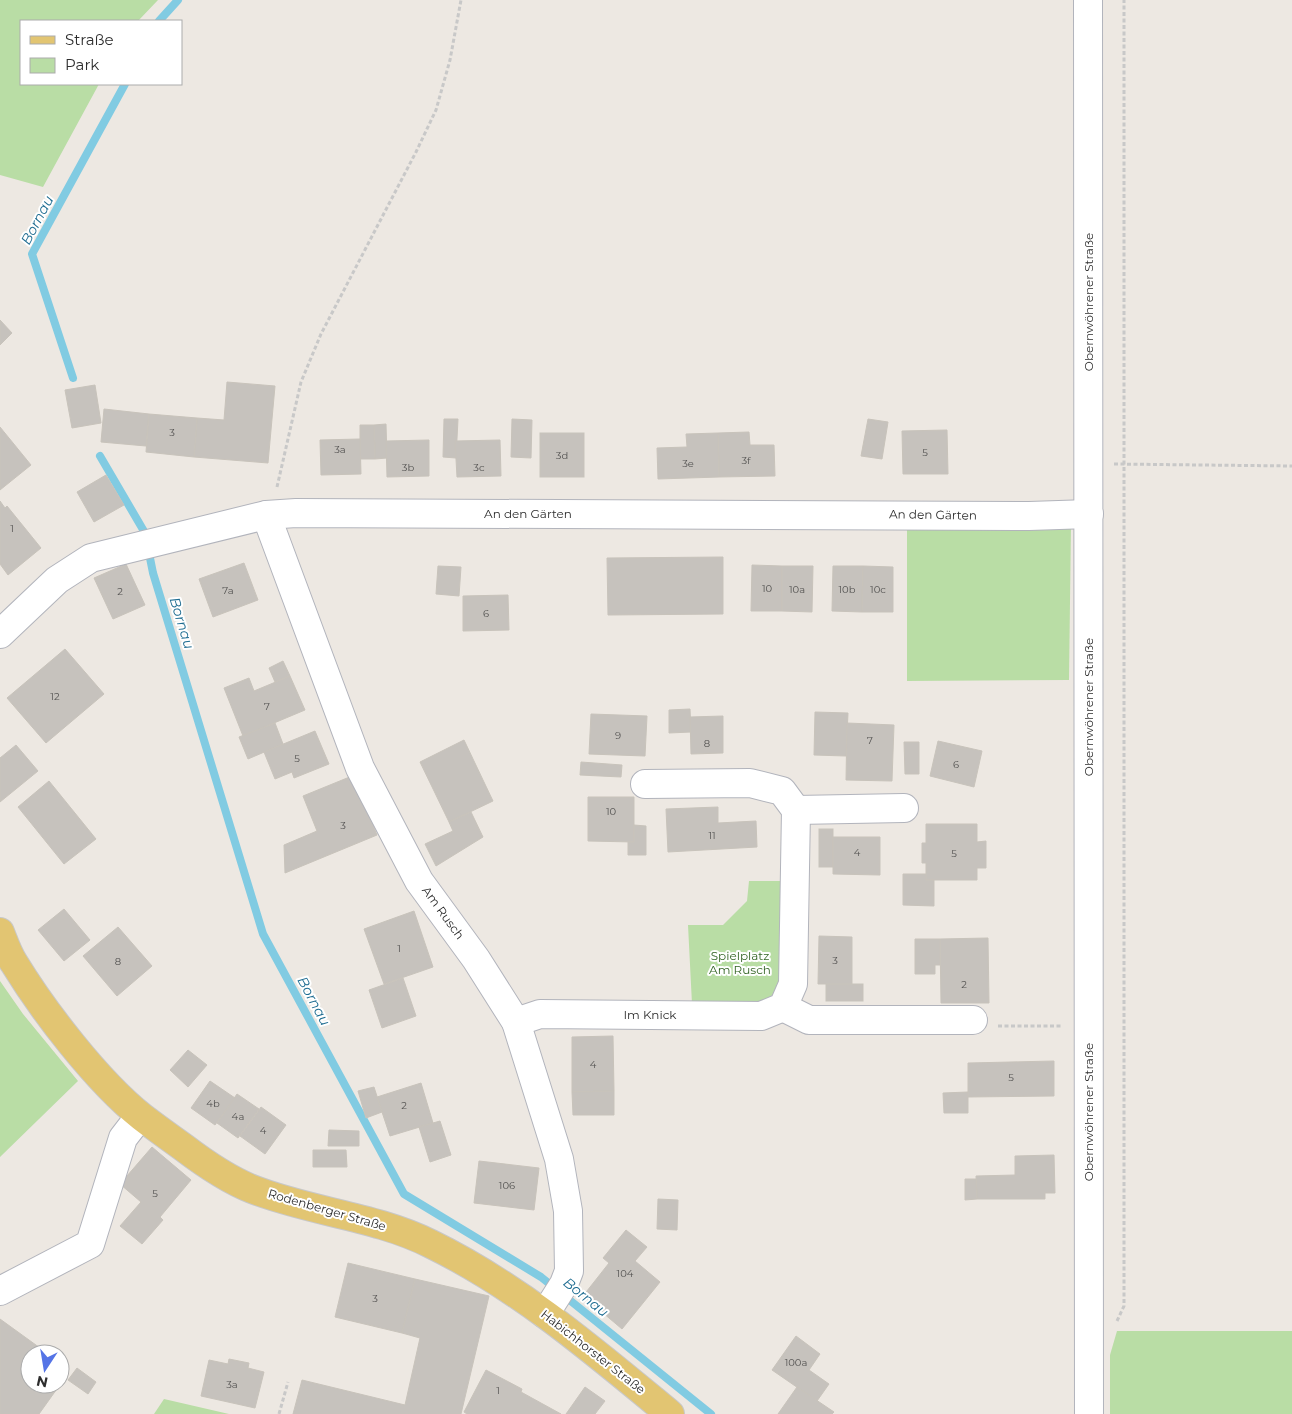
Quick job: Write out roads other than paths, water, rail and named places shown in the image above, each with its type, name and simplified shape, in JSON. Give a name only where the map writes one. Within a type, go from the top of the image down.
[{"type":"main road","name":"Rodenberger Straße","points":[[0,932],[12,962],[53,1019],[98,1075],[140,1116],[206,1164],[250,1188],[294,1203],[391,1228],[430,1243],[514,1292]]},
{"type":"main road","name":"Habichhorster Straße","points":[[514,1292],[555,1299],[670,1414]]},
{"type":"street","name":"Obernwöhrener Straße","points":[[1088,0],[1089,1414]]},
{"type":"street","name":"An den Gärten","points":[[0,634],[57,580],[91,558],[266,515],[296,513],[1029,516],[1089,514]]},
{"type":"street","name":"Am Rusch","points":[[266,515],[360,768],[420,881],[476,959],[516,1022],[559,1159],[568,1211],[569,1271],[555,1299]]},
{"type":"street","points":[[645,784],[750,783],[782,791],[796,810],[793,984],[783,1007],[809,1020],[973,1020]]},
{"type":"street","points":[[796,810],[904,808]]},
{"type":"street","name":"Im Knick","points":[[516,1022],[540,1014],[761,1016],[783,1007]]},
{"type":"street","points":[[0,1291],[90,1244],[123,1138],[140,1116]]},
{"type":"waterway","name":"Bornau","points":[[160,20],[178,0]]},
{"type":"waterway","name":"Bornau","points":[[73,378],[32,254],[124,85]]},
{"type":"waterway","name":"Bornau","points":[[100,456],[145,533],[153,573],[263,934],[404,1194],[541,1277],[711,1414]]},
{"type":"park label","name":"Spielplatz Am Rusch","points":[[740,963]]}]
